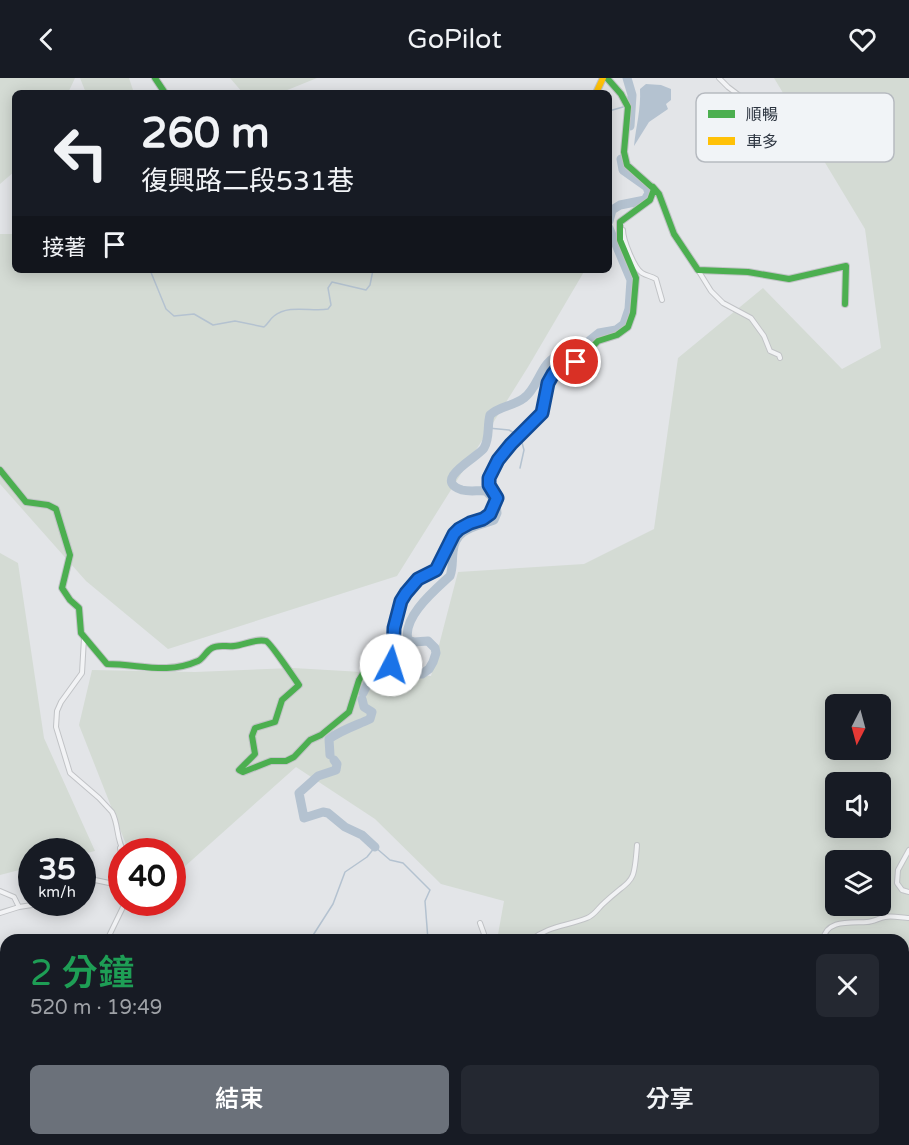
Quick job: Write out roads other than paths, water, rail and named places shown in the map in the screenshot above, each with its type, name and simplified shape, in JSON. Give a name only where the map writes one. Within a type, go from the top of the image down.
[{"type":"street","points":[[605,78],[625,99],[628,107],[623,144],[627,165],[658,194],[674,234],[711,291],[723,303],[751,318],[764,336],[770,351],[779,355],[780,358]]},
{"type":"street","points":[[719,78],[736,93]]},
{"type":"street","points":[[0,470],[27,502],[48,505],[56,509],[70,550],[63,581],[64,596],[79,608],[81,633],[107,664],[129,664],[159,670],[169,669],[200,660],[210,649],[217,646],[236,646],[268,641],[299,685],[282,700],[274,722],[255,728],[252,736],[255,754],[239,770],[243,772],[272,761],[286,761],[294,757],[310,740],[321,735],[349,712],[359,680],[364,672],[391,665],[394,628],[401,601],[418,579],[436,570],[454,534],[459,529],[490,514],[497,498],[489,485],[491,471],[511,444],[542,413],[548,383],[553,374],[557,369],[580,359],[598,342],[617,335],[628,327],[633,313],[636,278],[620,240],[620,222],[623,217],[651,199],[654,194],[652,186]]},
{"type":"street","points":[[623,217],[624,239],[640,271],[656,279],[662,300]]},
{"type":"street","points":[[698,270],[748,273],[789,279],[846,266],[845,304]]},
{"type":"street","points":[[84,637],[82,673],[61,702],[57,711],[56,726],[67,768],[112,812],[118,838]]},
{"type":"street","points":[[540,934],[546,930],[592,916],[606,901],[626,886],[635,873],[637,845]]},
{"type":"street","points":[[909,850],[898,870],[897,884],[902,890],[909,892]]},
{"type":"street","points":[[0,891],[14,897],[18,905]]},
{"type":"street","points":[[0,913],[18,907]]},
{"type":"street","points":[[110,934],[119,916]]},
{"type":"street","points":[[825,934],[834,925],[846,922],[870,922],[886,916],[909,918]]},
{"type":"street","points":[[480,923],[484,934]]},
{"type":"water","points":[[646,84],[661,85],[671,89],[671,100],[666,104],[668,109],[649,122],[634,146],[640,89]]},
{"type":"waterway","points":[[627,78],[632,95],[630,126]]},
{"type":"waterway","points":[[612,110],[623,107]]},
{"type":"waterway","points":[[612,210],[620,205],[645,200],[649,193],[647,187],[623,170],[621,159]]},
{"type":"waterway","points":[[493,498],[486,491],[462,490],[454,486],[451,480],[460,468],[484,448],[490,415],[524,398],[548,362],[560,355],[579,354],[599,333],[616,330],[624,324],[629,309],[631,280],[612,235]]},
{"type":"waterway","points":[[151,273],[166,309],[174,316],[194,314],[213,325],[235,321],[264,327],[274,316],[287,310],[328,309],[331,305],[328,288],[332,282],[366,290],[370,285],[372,273]]},
{"type":"waterway","points":[[488,428],[509,430],[516,434]]},
{"type":"waterway","points":[[520,468],[524,450],[521,439]]},
{"type":"waterway","points":[[363,693],[371,677],[422,674],[429,669],[436,653],[435,648],[428,641],[408,640],[407,631],[410,622],[421,605],[450,576],[453,552],[458,538],[467,530],[494,520],[497,513],[496,504]]},
{"type":"waterway","points":[[330,755],[329,739],[370,719],[372,712],[364,707],[362,699]]},
{"type":"waterway","points":[[334,760],[337,764],[336,770],[318,776],[299,793],[304,818],[323,812],[328,813],[345,827],[362,835],[375,847]]},
{"type":"waterway","points":[[314,934],[333,904],[345,872],[367,857],[375,847],[390,860],[403,863],[430,890],[425,901],[428,934]]}]
